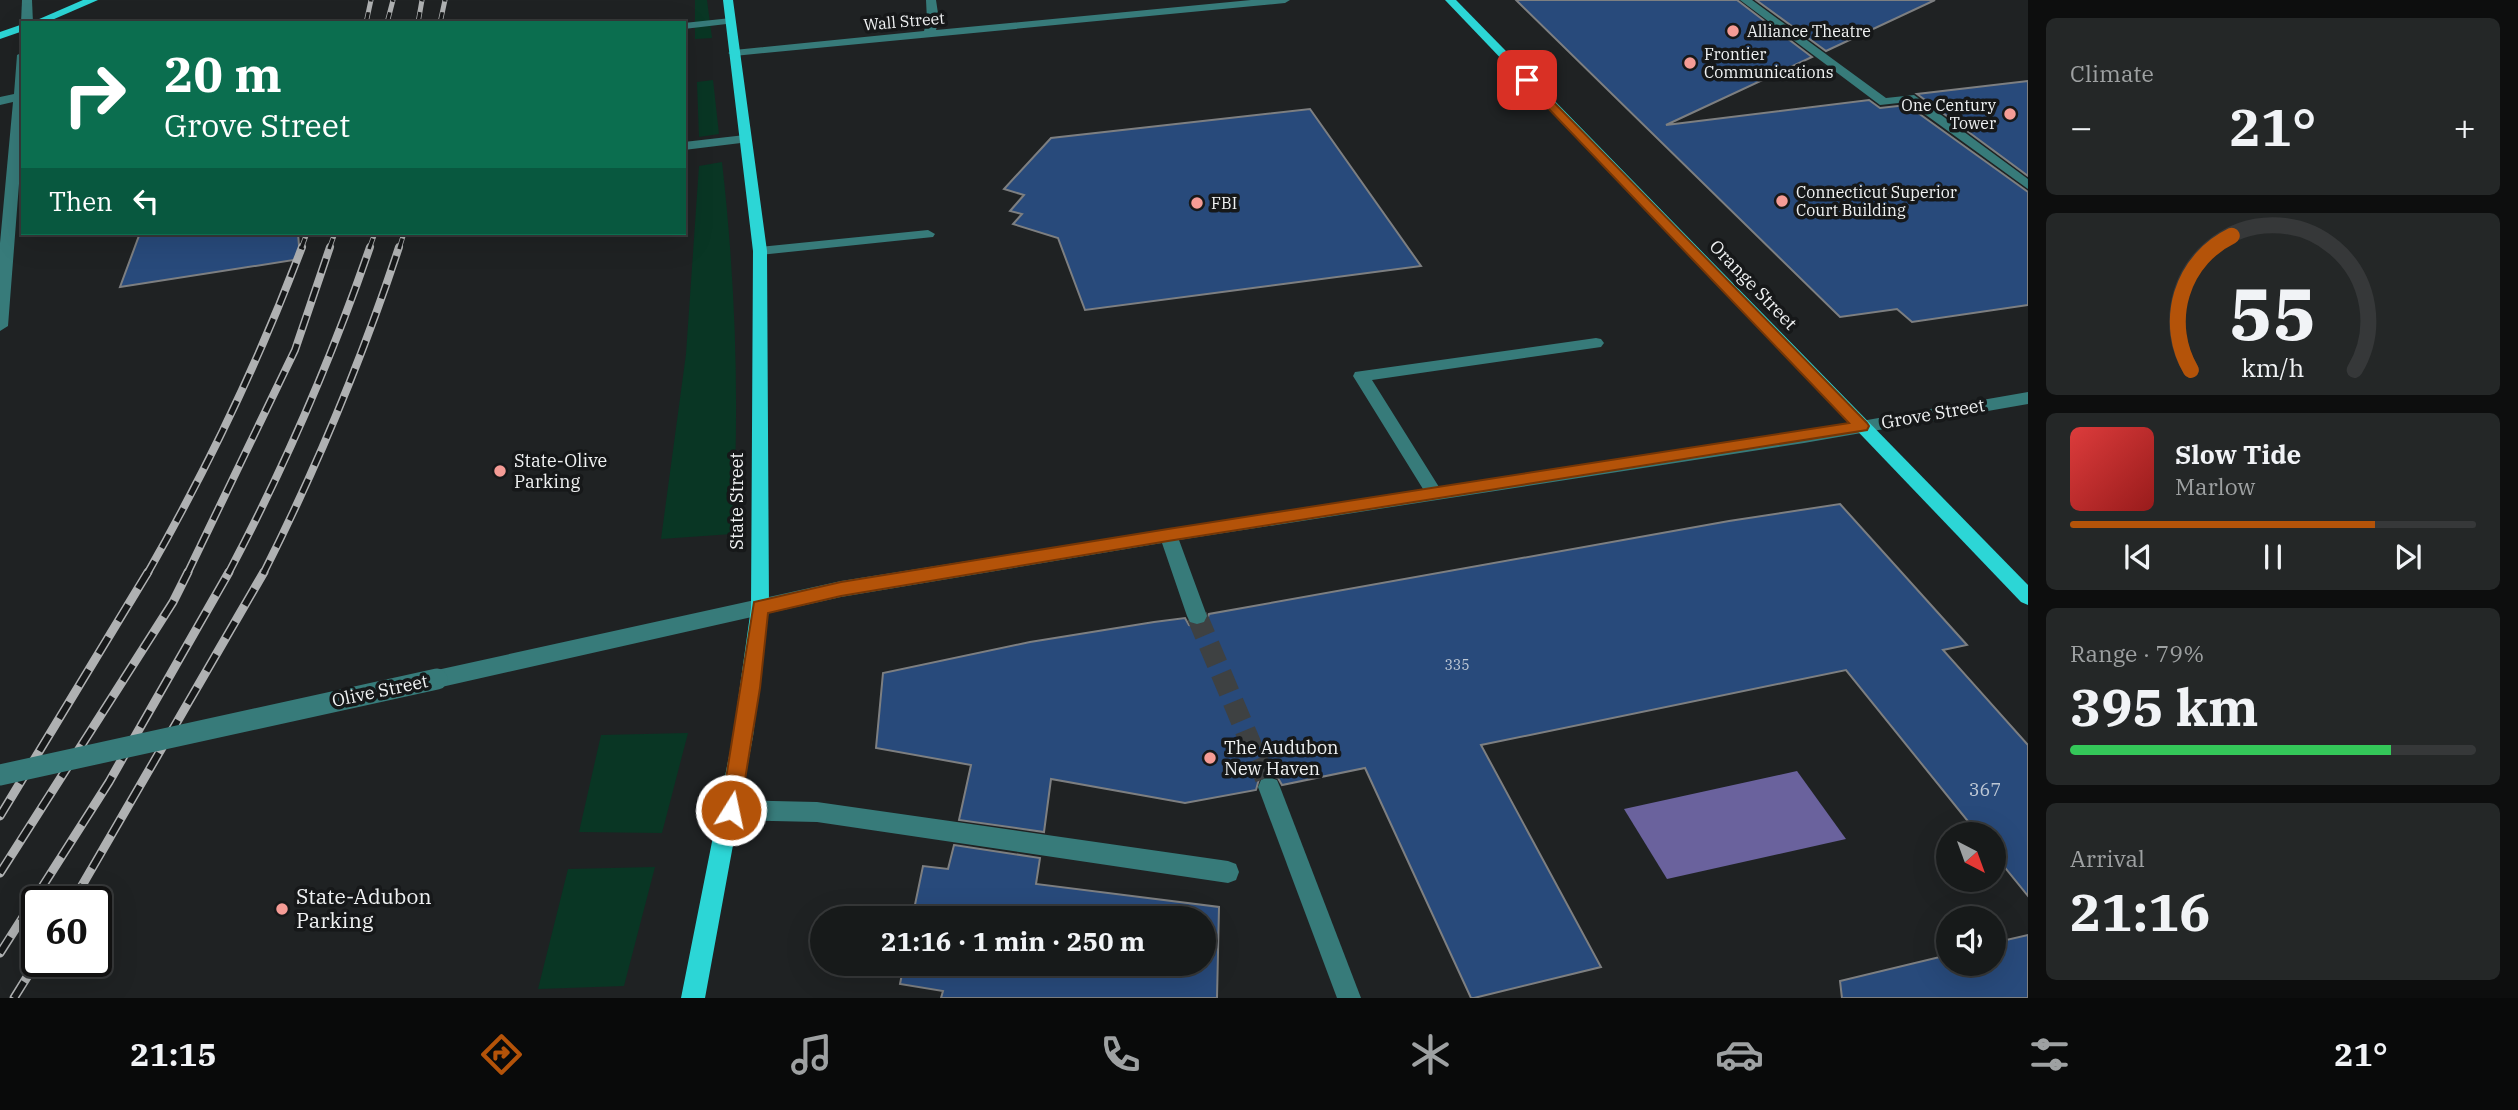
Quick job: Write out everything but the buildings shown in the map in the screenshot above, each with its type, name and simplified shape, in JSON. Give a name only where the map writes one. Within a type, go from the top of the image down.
[{"type":"main road","points":[[40,21],[93,0]]},
{"type":"main road","name":"State Street","points":[[693,998],[731,810],[749,700],[760,607],[760,251],[728,0]]},
{"type":"main road","name":"Orange Street","points":[[1450,0],[2028,597]]},
{"type":"main road","points":[[0,36],[21,28]]},
{"type":"street","points":[[27,0],[27,21]]},
{"type":"street","points":[[929,34],[933,20],[931,0]]},
{"type":"street","name":"Wall Street","points":[[734,53],[1285,0]]},
{"type":"street","points":[[1745,0],[1884,102],[1910,98],[2028,185]]},
{"type":"street","points":[[686,26],[731,21]]},
{"type":"street","points":[[0,326],[7,160],[21,72]]},
{"type":"street","points":[[0,101],[18,97]]},
{"type":"street","points":[[686,146],[745,139]]},
{"type":"street","points":[[760,251],[928,234]]},
{"type":"street","points":[[1434,493],[1361,376],[1596,343]]},
{"type":"street","name":"Grove Street","points":[[760,607],[841,589],[1168,535],[2028,398]]},
{"type":"street","points":[[1168,535],[1197,616]]},
{"type":"street","name":"Olive Street","points":[[0,775],[760,607]]},
{"type":"street","points":[[1269,787],[1349,998]]},
{"type":"street","points":[[731,810],[817,812],[1228,872]]},
{"type":"green space","points":[[695,0],[707,0],[712,38],[695,39]]},
{"type":"green space","points":[[713,80],[719,134],[699,137],[697,82]]},
{"type":"green space","points":[[722,162],[731,255],[735,348],[736,441],[732,534],[661,539],[686,354],[699,166]]},
{"type":"green space","points":[[688,733],[662,833],[579,832],[601,735]]},
{"type":"green space","points":[[655,867],[624,986],[538,989],[568,869]]},
{"type":"shaded area","points":[[1797,771],[1846,839],[1667,879],[1624,809]]},
{"type":"tunnel","points":[[1197,616],[1269,787]]},
{"type":"railway","points":[[366,21],[371,0]]},
{"type":"railway","points":[[388,21],[393,0]]},
{"type":"railway","points":[[418,21],[422,0]]},
{"type":"railway","points":[[440,21],[445,0]]},
{"type":"railway","points":[[301,249],[306,235]]},
{"type":"railway","points":[[329,249],[334,235]]},
{"type":"railway","points":[[369,249],[374,235]]},
{"type":"railway","points":[[399,249],[403,235]]},
{"type":"railway","points":[[147,574],[231,414],[302,247]]},
{"type":"railway","points":[[187,574],[295,350],[330,247]]},
{"type":"railway","points":[[229,572],[305,413],[370,247]]},
{"type":"railway","points":[[264,572],[337,413],[370,331],[399,247]]},
{"type":"railway","points":[[0,816],[148,572]]},
{"type":"railway","points":[[0,953],[109,782],[229,572]]},
{"type":"railway","points":[[82,886],[264,572]]},
{"type":"railway","points":[[0,873],[173,602],[187,574]]},
{"type":"railway","points":[[14,998],[27,977]]},
{"type":"place","name":"Alliance Theatre","points":[[1733,31]]},
{"type":"place","name":"Frontier Communications","points":[[1690,63]]},
{"type":"place","name":"One Century Tower","points":[[2010,114]]},
{"type":"place","name":"Connecticut Superior Court Building","points":[[1782,201]]},
{"type":"place","name":"FBI","points":[[1197,203]]},
{"type":"place","name":"State-Olive Parking","points":[[500,471]]},
{"type":"place","name":"The Audubon New Haven","points":[[1210,758]]},
{"type":"place","name":"State-Adubon Parking","points":[[282,909]]},
{"type":"route","points":[[731,810],[751,688],[760,607],[841,589],[1168,535],[1861,426],[1527,80]]}]
